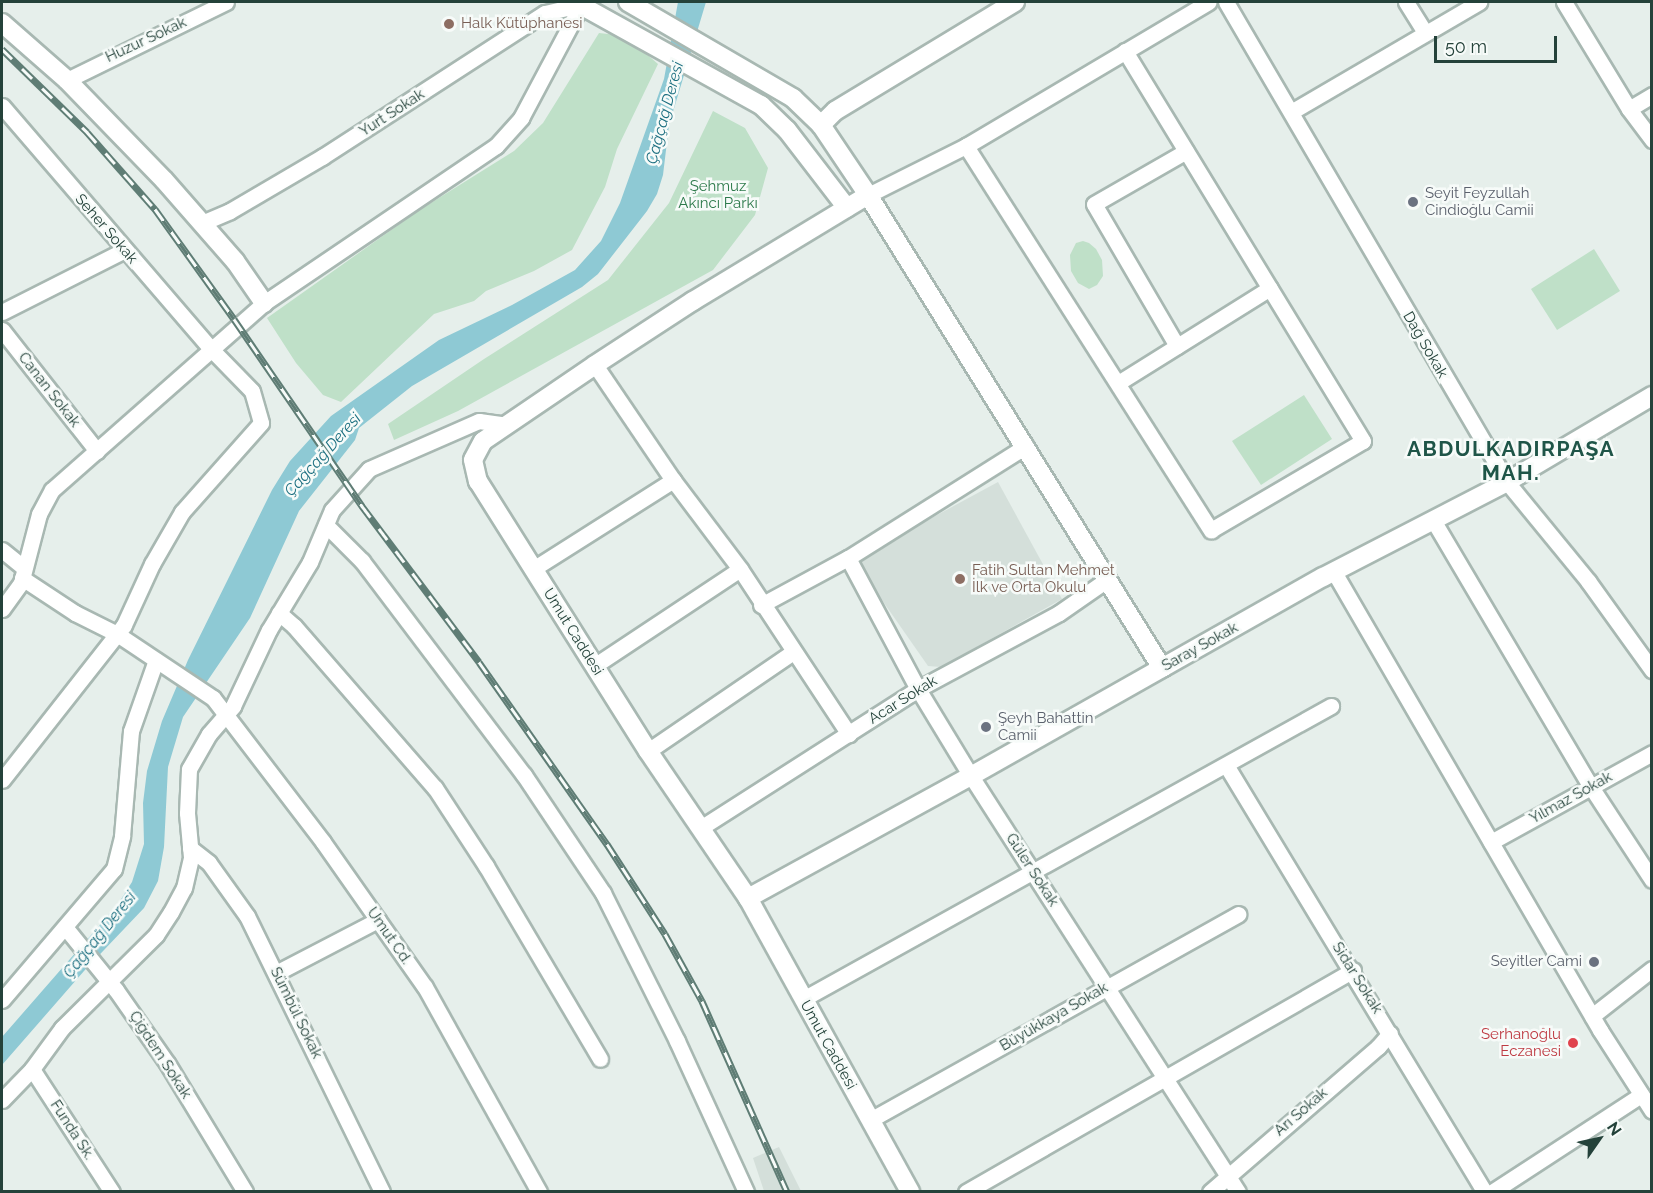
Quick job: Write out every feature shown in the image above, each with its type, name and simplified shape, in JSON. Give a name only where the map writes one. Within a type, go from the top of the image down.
[{"type":"street","name":"Huzur Sokak","points":[[68,80],[208,5],[226,2]]},
{"type":"street","points":[[628,2],[793,98],[820,125],[868,195],[1162,668]]},
{"type":"street","points":[[820,125],[835,111],[1015,2]]},
{"type":"street","points":[[868,195],[966,146],[1209,2]]},
{"type":"street","name":"Dağ Sokak","points":[[1226,2],[1507,482],[1588,581],[1652,670]]},
{"type":"street","points":[[1406,2],[1425,33]]},
{"type":"street","points":[[1291,112],[1479,2]]},
{"type":"street","points":[[1564,2],[1629,109],[1652,140]]},
{"type":"street","points":[[2,609],[23,573],[39,514],[52,490],[264,303],[496,146],[521,118],[578,3],[761,105],[787,129],[847,208]]},
{"type":"street","name":"Yurt Sokak","points":[[202,223],[230,211],[322,157],[545,13],[578,3]]},
{"type":"street","points":[[2,23],[68,80],[202,223],[235,261],[264,303]]},
{"type":"street","points":[[966,146],[1210,530],[1363,441],[1125,51]]},
{"type":"street","points":[[1629,109],[1652,95]]},
{"type":"street","name":"Seher Sokak","points":[[2,106],[212,350],[252,391],[261,423],[182,512],[152,564],[124,625],[117,634]]},
{"type":"street","points":[[1177,346],[1094,204],[1186,151]]},
{"type":"street","name":"Umut Caddesi","points":[[868,195],[693,301],[506,425],[483,441],[472,460],[478,481],[594,666],[648,751],[702,827],[748,898],[910,1191]]},
{"type":"street","points":[[2,312],[125,250]]},
{"type":"street","points":[[1118,383],[1270,288]]},
{"type":"street","name":"Canan Sokak","points":[[2,330],[97,451]]},
{"type":"street","points":[[596,365],[674,480],[740,569],[849,734]]},
{"type":"street","name":"Saray Sokak","points":[[748,898],[1334,572],[1507,482],[1652,396]]},
{"type":"street","points":[[2,1100],[32,1069],[105,976],[156,935],[171,912],[184,888],[191,857],[187,813],[189,769],[209,734],[234,706],[279,613],[310,562],[332,510],[369,469],[430,440],[479,421],[506,425]]},
{"type":"street","points":[[762,605],[848,558],[1026,446]]},
{"type":"street","points":[[533,569],[674,480]]},
{"type":"street","points":[[1433,520],[1591,786],[1652,880]]},
{"type":"street","points":[[326,525],[362,561],[524,775],[603,893],[696,1081],[746,1191]]},
{"type":"street","name":"Umut Cd.","points":[[2,550],[23,573],[75,613],[117,634],[213,698],[257,752],[425,987],[539,1191]]},
{"type":"street","name":"Güler Sokak","points":[[848,558],[918,689],[971,776],[1238,1191]]},
{"type":"street","points":[[594,666],[740,569]]},
{"type":"street","points":[[1334,572],[1592,1016],[1652,1111]]},
{"type":"street","name":"Acar Sokak","points":[[702,827],[918,689],[1059,613],[1108,579]]},
{"type":"street","points":[[279,613],[294,626],[435,788],[486,866],[600,1059]]},
{"type":"street","points":[[2,780],[117,634]]},
{"type":"street","points":[[648,751],[793,652]]},
{"type":"street","points":[[2,1000],[70,932],[114,869],[122,836],[131,731],[156,660]]},
{"type":"street","points":[[803,999],[1331,706]]},
{"type":"street","name":"Yılmaz Sokak","points":[[1491,842],[1652,753]]},
{"type":"street","name":"Sidar Sokak","points":[[1226,765],[1353,970],[1430,1104],[1485,1191]]},
{"type":"street","name":"Sümbül Sokak","points":[[190,848],[209,863],[247,915],[382,1191]]},
{"type":"street","name":"Büyükkaya Sokak","points":[[870,1120],[1022,1038],[1107,986],[1238,914]]},
{"type":"street","points":[[276,973],[378,920]]},
{"type":"street","name":"Çiğdem Sokak","points":[[70,932],[105,976],[167,1063],[245,1191]]},
{"type":"street","points":[[1592,1016],[1652,969]]},
{"type":"street","points":[[966,1191],[1166,1079],[1353,970]]},
{"type":"street","name":"Arı Sokak","points":[[1210,1191],[1378,1047],[1390,1033]]},
{"type":"street","name":"Funda Sk.","points":[[32,1069],[112,1191]]},
{"type":"street","points":[[1492,1191],[1641,1095]]},
{"type":"shaded area","name":"Fatih Sultan Mehmet İlk ve Orta Okulu","points":[[998,482],[1062,599],[941,667],[928,666],[854,560]]},
{"type":"shaded area","points":[[779,1147],[801,1191],[764,1191],[753,1158]]},
{"type":"green space","points":[[599,33],[626,36],[658,64],[617,149],[605,187],[572,250],[534,271],[486,291],[474,301],[434,314],[341,402],[323,395],[296,363],[267,318],[418,211],[514,151],[543,123]]},
{"type":"green space","name":"Şehmuz Akıncı Parkı","points":[[713,111],[745,128],[768,168],[755,215],[713,270],[458,411],[394,440],[388,424],[484,359],[608,280],[669,203]]},
{"type":"green space","points":[[1083,241],[1096,249],[1102,260],[1103,276],[1097,285],[1089,289],[1078,283],[1071,271],[1070,255],[1076,243]]},
{"type":"green space","points":[[1594,249],[1620,291],[1557,330],[1531,289]]},
{"type":"green space","points":[[1304,395],[1332,439],[1261,485],[1232,441]]},
{"type":"water","name":"Çağçağ Deresi","points":[[678,2],[706,2],[669,125],[663,175],[657,194],[647,211],[598,274],[582,287],[412,386],[359,428],[355,440],[299,511],[250,618],[183,717],[168,767],[164,847],[158,881],[144,908],[84,971],[2,1065],[2,1037],[118,904],[132,882],[144,844],[143,803],[147,771],[162,721],[188,660],[272,490],[290,461],[331,416],[439,340],[512,305],[575,270],[601,241],[620,203],[664,79]]},
{"type":"railway","points":[[2,49],[87,132],[155,209],[234,319],[362,506],[479,662],[607,844],[665,934],[702,1001],[787,1192]]},
{"type":"place","name":"Halk Kütüphanesi","points":[[449,24]]},
{"type":"place","name":"Seyit Feyzullah Cindioğlu Camii","points":[[1413,202]]},
{"type":"place","name":"Fatih Sultan Mehmet İlk ve Orta Okulu","points":[[960,579]]},
{"type":"place","name":"Şeyh Bahattin Camii","points":[[986,727]]},
{"type":"place","name":"Seyitler Cami","points":[[1594,962]]},
{"type":"place","name":"Serhanoğlu Eczanesi","points":[[1573,1043]]},
{"type":"district","name":"ABDULKADIRPAŞA MAH.","points":[[1511,461]]}]
